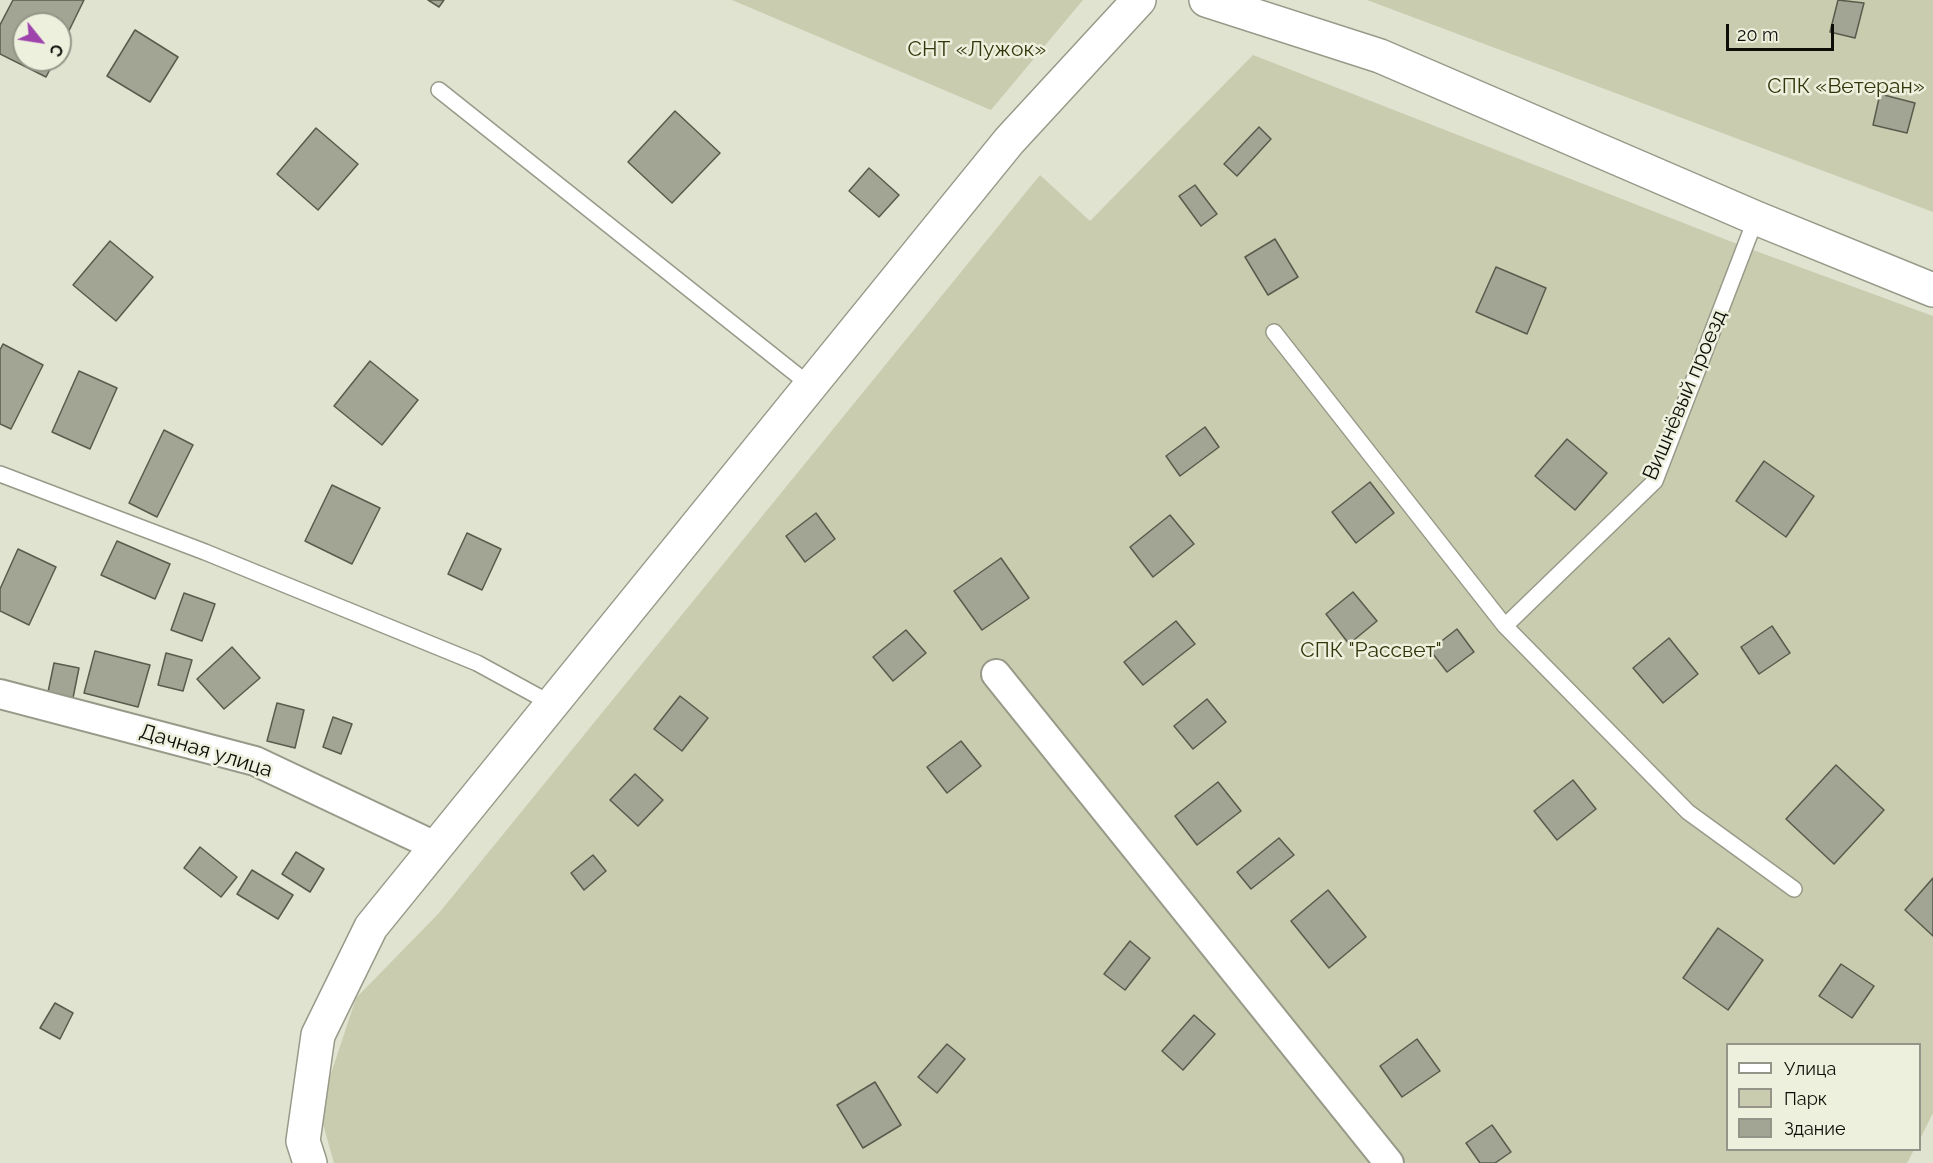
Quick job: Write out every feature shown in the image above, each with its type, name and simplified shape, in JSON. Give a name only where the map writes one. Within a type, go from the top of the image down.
[{"type":"street","points":[[310,1163],[303,1141],[318,1035],[371,927],[1009,141],[1139,0]]},
{"type":"street","points":[[1206,0],[1380,56],[1756,218],[1933,290]]},
{"type":"street","points":[[996,674],[1389,1163]]},
{"type":"street","name":"Дачная улица","points":[[0,694],[255,761],[437,847]]},
{"type":"lane","points":[[439,90],[811,386]]},
{"type":"lane","name":"Вишнёвый проезд","points":[[1505,626],[1655,481],[1756,218]]},
{"type":"lane","points":[[1274,332],[1505,626],[1688,812],[1794,890]]},
{"type":"lane","points":[[0,474],[205,552],[477,663],[552,704]]},
{"type":"green space","name":"СНТ «Лужок»","points":[[732,0],[1083,0],[991,110]]},
{"type":"green space","name":"СПК «Ветеран»","points":[[1367,0],[1933,0],[1933,212]]},
{"type":"green space","name":"СПК \"Рассвет\"","points":[[1253,55],[1745,247],[1933,316],[1933,1113],[1921,1137],[1921,1043],[1726,1043],[1726,1151],[1913,1151],[1907,1163],[334,1163],[319,1110],[356,998],[439,913],[1040,175],[1090,221]]},
{"type":"building","points":[[13,0],[84,0],[72,24],[72,12],[12,12],[12,60],[0,54],[0,25]]},
{"type":"building","points":[[428,0],[444,0],[439,7]]},
{"type":"building","points":[[1838,0],[1864,3],[1855,38],[1830,32]]},
{"type":"building","points":[[135,30],[178,57],[150,102],[107,76]]},
{"type":"building","points":[[36,72],[49,72],[46,77]]},
{"type":"building","points":[[1880,94],[1915,103],[1907,133],[1873,125]]},
{"type":"building","points":[[675,111],[720,153],[672,203],[628,162]]},
{"type":"building","points":[[1259,127],[1271,139],[1237,176],[1224,164]]},
{"type":"building","points":[[316,128],[358,164],[318,210],[277,174]]},
{"type":"building","points":[[869,168],[899,195],[879,217],[849,191]]},
{"type":"building","points":[[1195,185],[1217,214],[1201,226],[1179,196]]},
{"type":"building","points":[[1275,239],[1298,277],[1268,295],[1245,257]]},
{"type":"building","points":[[110,241],[153,277],[116,321],[73,285]]},
{"type":"building","points":[[1496,267],[1546,288],[1527,334],[1476,312]]},
{"type":"building","points":[[3,344],[43,365],[11,429],[0,424],[0,350]]},
{"type":"building","points":[[370,361],[418,400],[382,445],[334,406]]},
{"type":"building","points":[[79,371],[117,388],[90,449],[52,432]]},
{"type":"building","points":[[1205,427],[1219,447],[1180,476],[1166,456]]},
{"type":"building","points":[[164,430],[193,445],[157,517],[129,503]]},
{"type":"building","points":[[1567,439],[1607,473],[1575,510],[1535,476]]},
{"type":"building","points":[[1764,461],[1814,496],[1786,537],[1736,501]]},
{"type":"building","points":[[1370,482],[1394,513],[1356,543],[1332,512]]},
{"type":"building","points":[[332,485],[380,508],[352,564],[305,541]]},
{"type":"building","points":[[816,513],[835,539],[805,562],[786,536]]},
{"type":"building","points":[[1170,515],[1194,544],[1153,577],[1130,547]]},
{"type":"building","points":[[467,533],[501,549],[482,590],[448,574]]},
{"type":"building","points":[[117,541],[170,564],[155,599],[101,575]]},
{"type":"building","points":[[18,549],[56,567],[29,625],[0,611],[0,589]]},
{"type":"building","points":[[1001,558],[1029,598],[982,630],[954,591]]},
{"type":"building","points":[[1353,592],[1377,621],[1349,644],[1326,614]]},
{"type":"building","points":[[184,593],[215,604],[202,641],[171,630]]},
{"type":"building","points":[[1176,621],[1195,644],[1143,685],[1124,662]]},
{"type":"building","points":[[1772,626],[1790,653],[1759,674],[1741,647]]},
{"type":"building","points":[[1457,629],[1474,652],[1447,672],[1430,650]]},
{"type":"building","points":[[906,630],[926,653],[893,681],[873,657]]},
{"type":"building","points":[[1669,638],[1698,674],[1663,703],[1633,668]]},
{"type":"building","points":[[232,647],[260,678],[224,709],[197,679]]},
{"type":"building","points":[[95,651],[150,665],[138,707],[84,693]]},
{"type":"building","points":[[166,653],[192,660],[183,691],[158,685]]},
{"type":"building","points":[[54,663],[79,668],[73,698],[48,692]]},
{"type":"building","points":[[680,696],[708,718],[682,751],[654,729]]},
{"type":"building","points":[[1207,699],[1226,722],[1193,749],[1174,726]]},
{"type":"building","points":[[277,703],[304,710],[295,748],[267,741]]},
{"type":"building","points":[[333,717],[352,724],[341,754],[323,747]]},
{"type":"building","points":[[961,741],[981,766],[947,793],[927,767]]},
{"type":"building","points":[[1836,765],[1884,810],[1834,864],[1786,819]]},
{"type":"building","points":[[635,774],[663,800],[638,826],[610,800]]},
{"type":"building","points":[[1573,780],[1596,809],[1557,840],[1534,811]]},
{"type":"building","points":[[1218,782],[1241,811],[1197,845],[1175,816]]},
{"type":"building","points":[[1279,838],[1294,855],[1251,889],[1237,872]]},
{"type":"building","points":[[200,847],[237,877],[221,897],[184,868]]},
{"type":"building","points":[[296,852],[324,869],[310,892],[282,874]]},
{"type":"building","points":[[593,855],[606,871],[584,890],[571,873]]},
{"type":"building","points":[[252,870],[293,895],[278,919],[237,894]]},
{"type":"building","points":[[1933,878],[1933,936],[1905,910]]},
{"type":"building","points":[[1328,890],[1366,937],[1329,968],[1291,921]]},
{"type":"building","points":[[1718,928],[1763,960],[1728,1010],[1683,978]]},
{"type":"building","points":[[1130,941],[1150,958],[1125,990],[1104,974]]},
{"type":"building","points":[[1841,964],[1874,986],[1852,1018],[1819,996]]},
{"type":"building","points":[[55,1003],[73,1013],[60,1039],[40,1028]]},
{"type":"building","points":[[1194,1015],[1215,1034],[1183,1070],[1162,1051]]},
{"type":"building","points":[[1417,1039],[1440,1071],[1402,1097],[1380,1066]]},
{"type":"building","points":[[947,1044],[965,1059],[937,1093],[918,1077]]},
{"type":"building","points":[[875,1082],[901,1125],[863,1148],[837,1105]]},
{"type":"building","points":[[1492,1125],[1511,1152],[1495,1163],[1480,1163],[1466,1143]]}]
